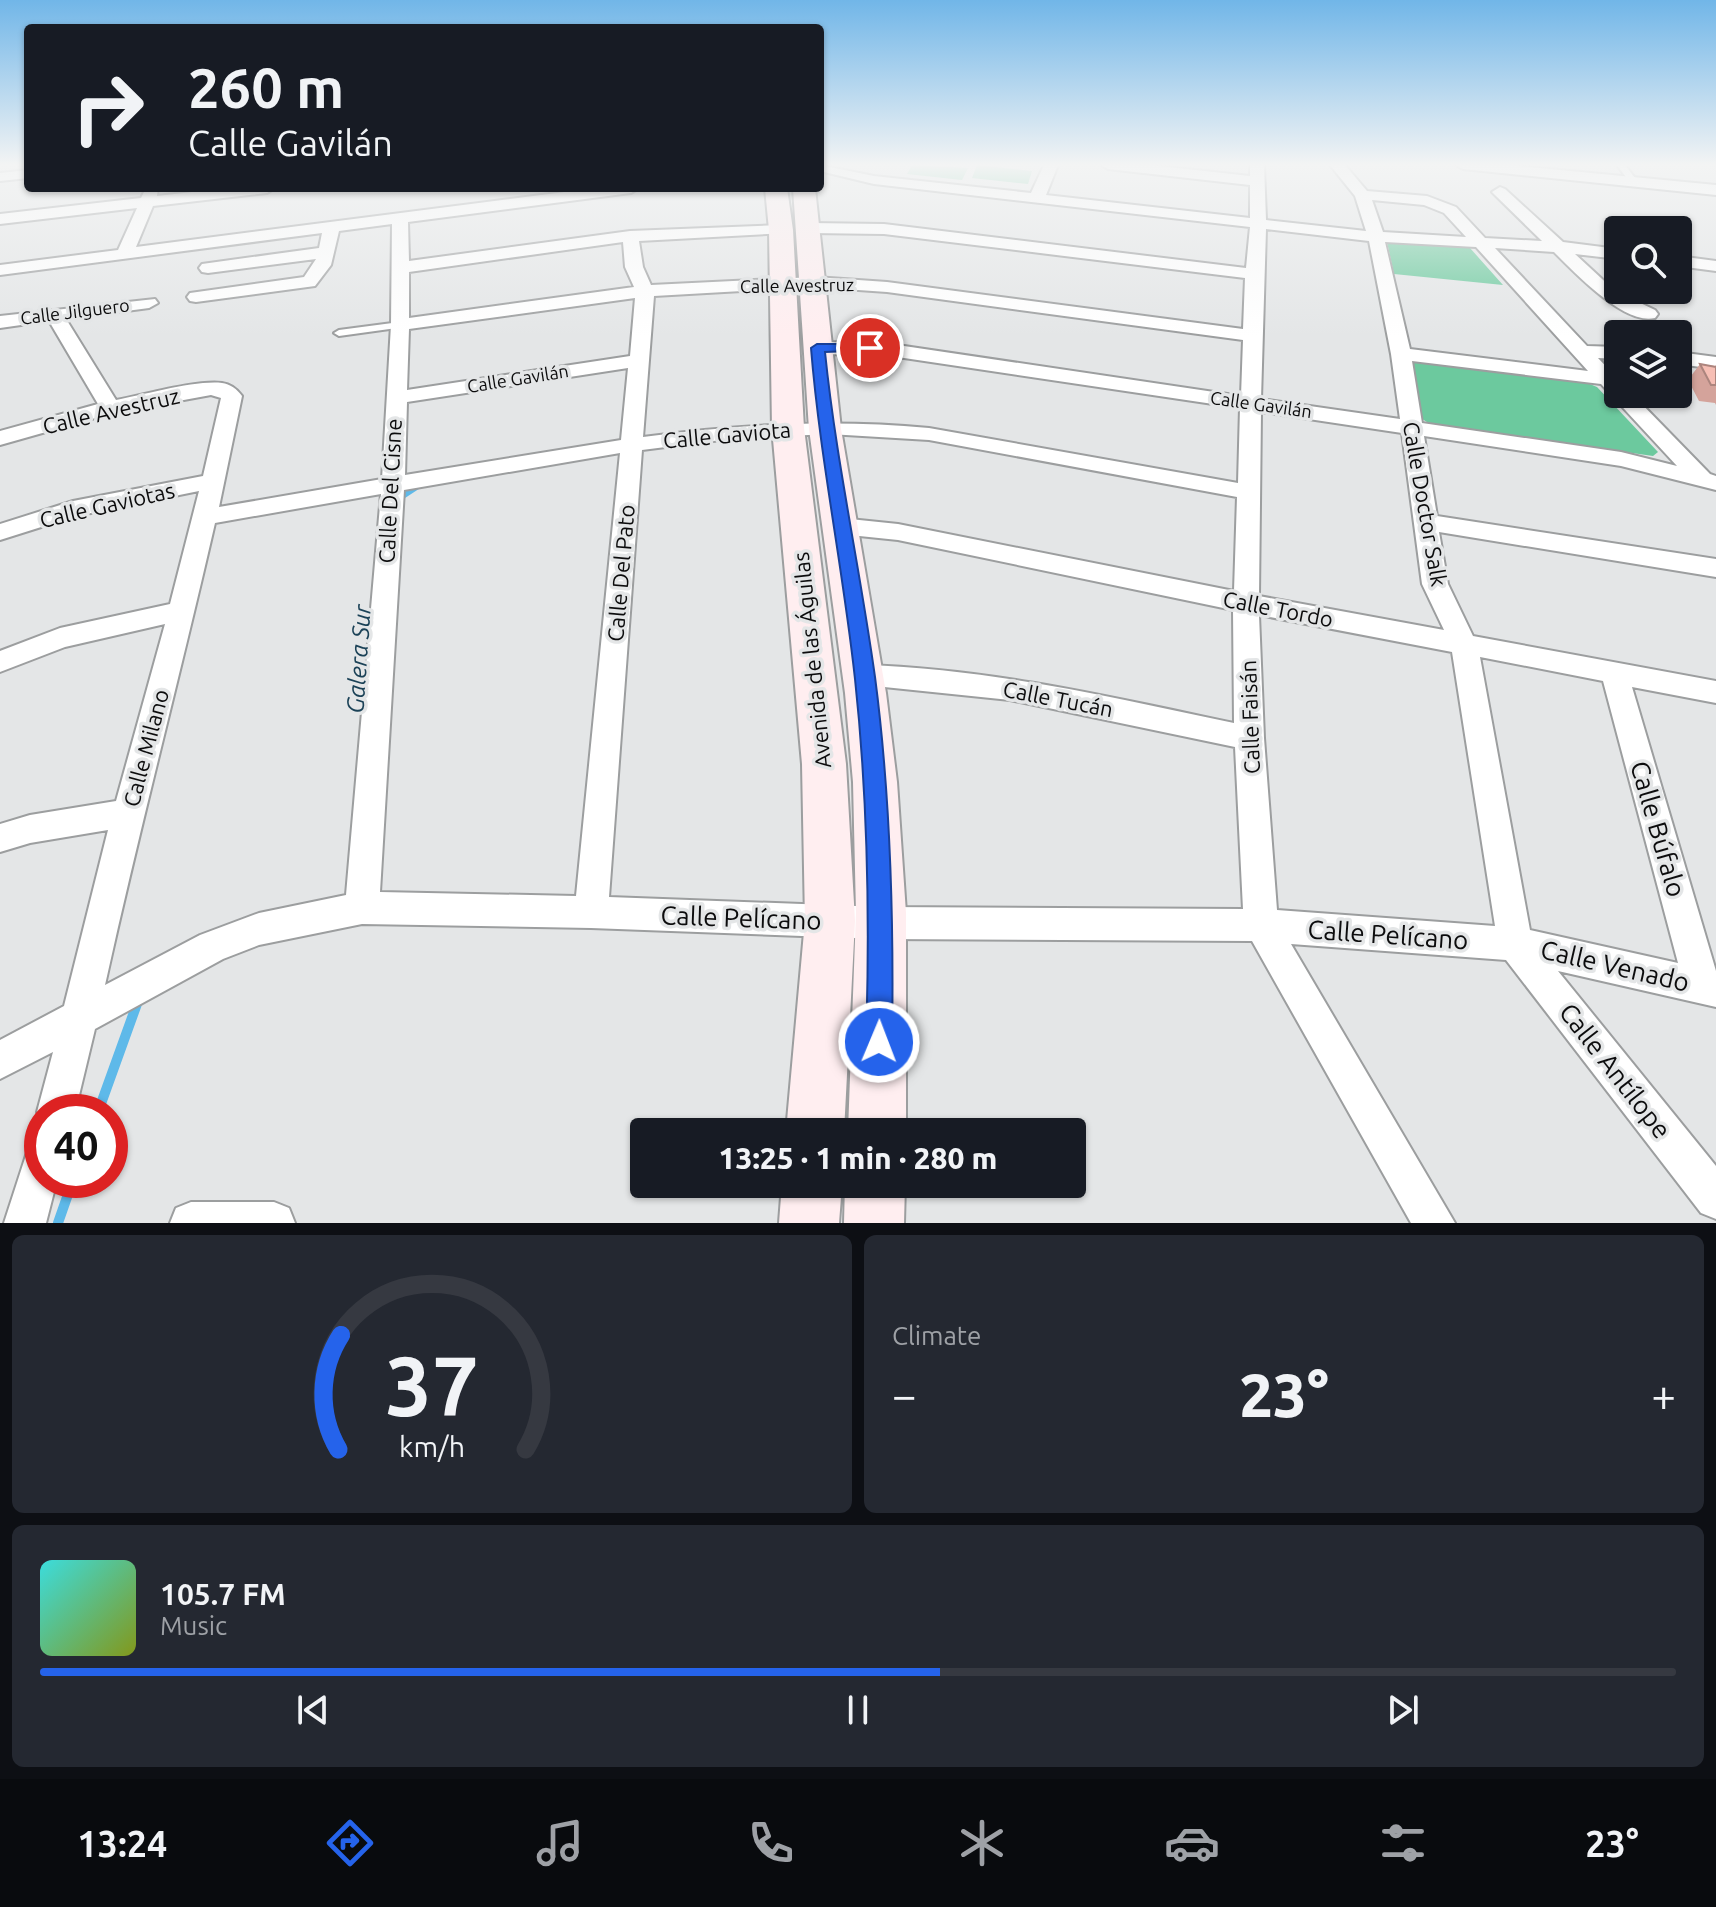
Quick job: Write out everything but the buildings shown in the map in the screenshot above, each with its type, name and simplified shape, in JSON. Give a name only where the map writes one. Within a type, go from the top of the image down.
[{"type":"street","points":[[125,253],[138,222]]},
{"type":"street","points":[[0,270],[365,222]]},
{"type":"street","name":"Calle Del Cisne","points":[[362,908],[393,484],[400,325],[400,222]]},
{"type":"street","name":"Avenida de las Águilas","points":[[792,222],[795,229]]},
{"type":"street","name":"Avenida de las Águilas","points":[[797,222],[830,921],[816,1118]]},
{"type":"street","points":[[1250,222],[1376,237],[1604,252]]},
{"type":"street","name":"Calle Doctor Salk","points":[[1371,222],[1401,354],[1435,584],[1464,644],[1515,944]]},
{"type":"street","points":[[1461,222],[1604,376]]},
{"type":"street","points":[[1532,222],[1609,295],[1649,314]]},
{"type":"street","name":"Calle Faisán","points":[[1258,223],[1246,603],[1249,738],[1261,925],[1434,1223]]},
{"type":"street","points":[[196,297],[306,284],[315,278],[327,252],[332,226]]},
{"type":"street","points":[[398,268],[630,236],[795,229],[884,229],[1254,274]]},
{"type":"street","name":"Calle Del Pato","points":[[591,912],[645,291],[634,267],[630,236]]},
{"type":"street","points":[[208,268],[327,252]]},
{"type":"street","points":[[1692,263],[1716,266]]},
{"type":"street","name":"Avenida de las Águilas","points":[[798,283],[817,348],[806,428],[840,526],[865,676],[876,785],[882,923],[877,1118]]},
{"type":"street","name":"Calle Avestruz","points":[[400,325],[645,291],[798,283],[887,287],[1254,336]]},
{"type":"street","name":"Calle Jilguero","points":[[0,322],[149,303]]},
{"type":"street","points":[[54,314],[110,407]]},
{"type":"street","name":"Calle Gavilán","points":[[817,348],[884,349],[1621,459],[1711,485]]},
{"type":"street","points":[[1582,352],[1604,353]]},
{"type":"street","points":[[1401,354],[1604,386]]},
{"type":"street","name":"Calle Gavilán","points":[[395,398],[640,360]]},
{"type":"street","points":[[1692,360],[1716,363]]},
{"type":"street","name":"Calle Avestruz","points":[[0,438],[110,407],[222,389]]},
{"type":"street","name":"Calle Milano","points":[[61,1094],[83,1014],[128,813],[184,610],[206,517],[232,396],[222,389]]},
{"type":"street","points":[[1635,408],[1711,485]]},
{"type":"street","name":"Calle Gaviota","points":[[206,517],[632,444],[806,428],[879,428],[929,434],[1249,492]]},
{"type":"street","name":"Calle Gaviotas","points":[[0,532],[73,509],[214,481]]},
{"type":"street","points":[[1424,522],[1716,568]]},
{"type":"street","name":"Calle Tordo","points":[[840,526],[898,532],[1246,603],[1716,692]]},
{"type":"street","points":[[0,662],[60,638],[184,610]]},
{"type":"street","name":"Calle Búfalo","points":[[1614,672],[1709,987]]},
{"type":"street","name":"Calle Tucán","points":[[865,676],[966,681],[1249,738]]},
{"type":"street","points":[[0,838],[30,829],[128,813]]},
{"type":"street","name":"Calle Pelícano","points":[[0,1060],[83,1014],[235,938],[259,929],[362,908],[591,912],[882,923],[1261,925],[1515,944]]},
{"type":"street","name":"Calle Venado","points":[[1515,944],[1709,987]]},
{"type":"street","name":"Calle Antílope","points":[[1515,944],[1716,1198]]},
{"type":"street","points":[[25,1223],[32,1198]]},
{"type":"street","points":[[809,1223],[811,1198]]},
{"type":"street","points":[[874,1223],[875,1198]]},
{"type":"street","points":[[191,1223],[274,1223]]},
{"type":"lane","name":"Calle Avestruz","points":[[339,333],[400,325]]},
{"type":"green space","points":[[1387,242],[1470,248],[1503,285],[1394,274]]},
{"type":"green space","points":[[1408,361],[1585,382],[1604,394],[1604,408],[1617,408],[1658,452],[1653,456],[1430,424],[1419,417]]},
{"type":"waterway","name":"Galera Sur","points":[[398,499],[421,484]]},
{"type":"waterway","name":"Galera Sur","points":[[104,1094],[138,1001]]},
{"type":"waterway","name":"Galera Sur","points":[[58,1223],[67,1198]]},
{"type":"route","points":[[870,348],[817,348],[825,427],[865,676],[876,785],[882,923],[879,1042]]}]
